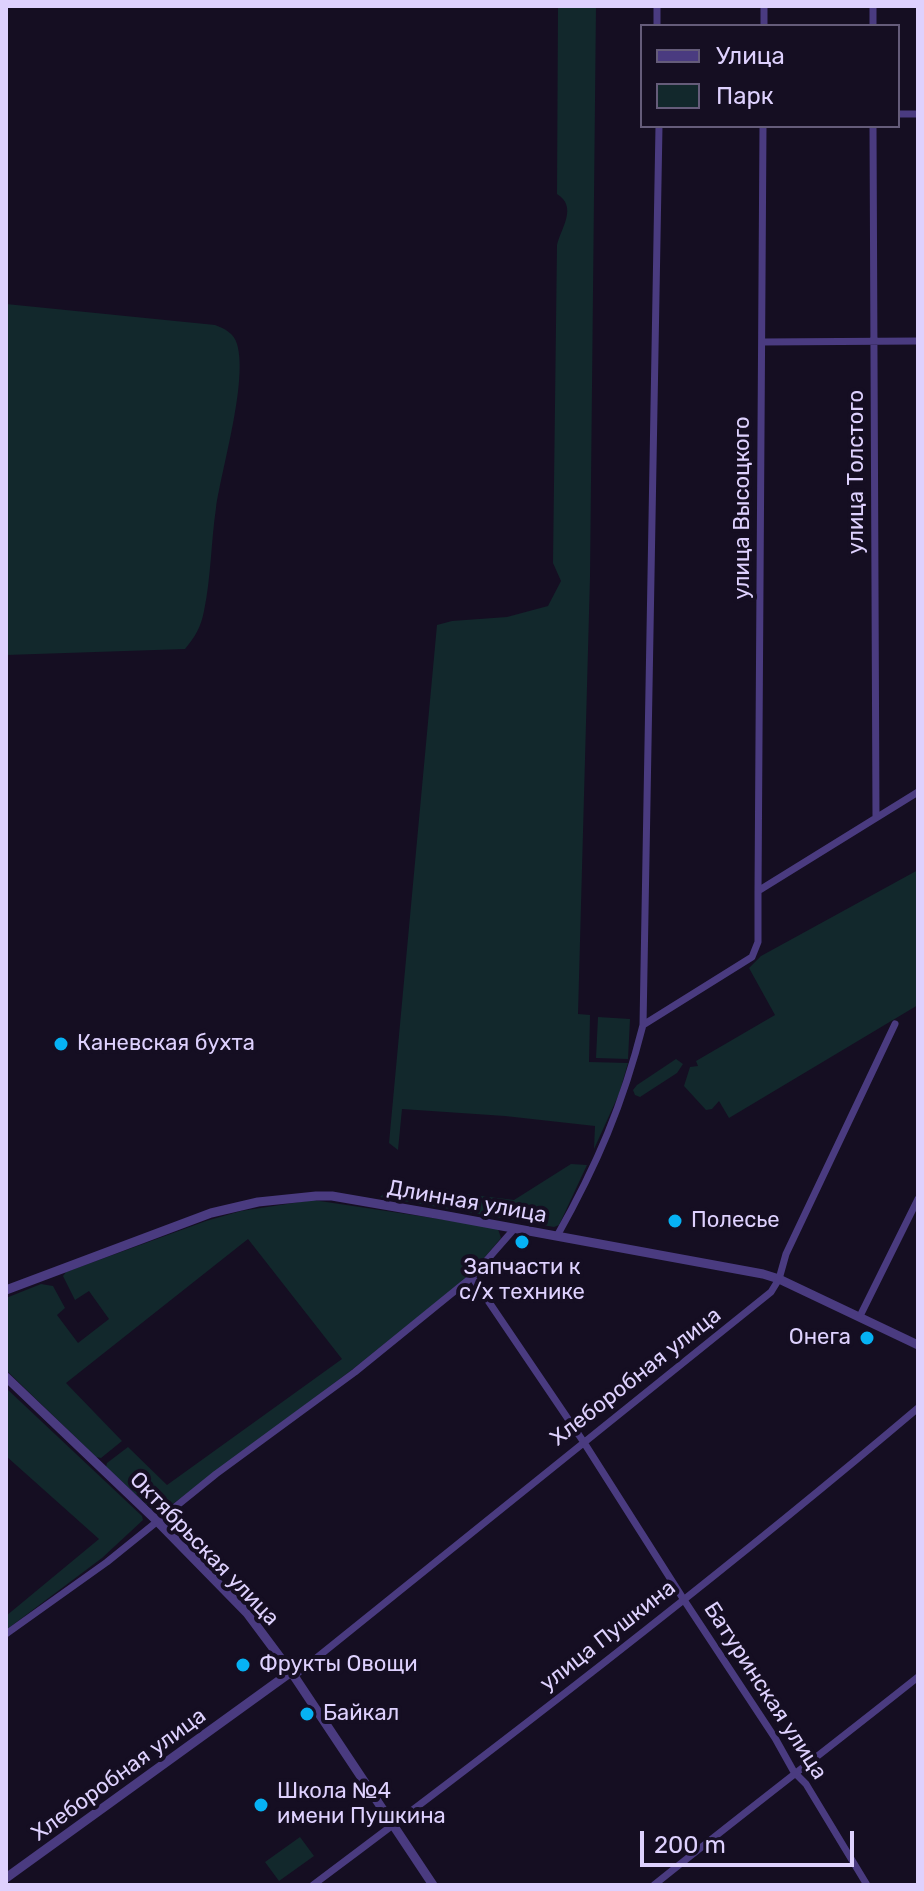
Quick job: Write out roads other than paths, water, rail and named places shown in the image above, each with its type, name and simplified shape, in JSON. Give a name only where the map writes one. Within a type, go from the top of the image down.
[{"type":"street","points":[[557,1236],[590,1175],[621,1103],[643,1025],[659,128]]},
{"type":"street","name":"улица Высоцкого","points":[[643,1025],[752,957],[758,942],[763,128]]},
{"type":"street","name":"улица Толстого","points":[[873,128],[876,817]]},
{"type":"street","points":[[762,342],[918,341]]},
{"type":"street","points":[[758,891],[918,792]]},
{"type":"street","name":"Хлеборобная улица","points":[[6,1878],[293,1674],[764,1299],[779,1279],[786,1254],[895,1024]]},
{"type":"street","name":"Длинная улица","points":[[6,1290],[211,1213],[246,1204],[332,1196],[739,1269],[779,1279],[918,1345]]},
{"type":"street","points":[[860,1316],[918,1199]]},
{"type":"street","points":[[6,1634],[107,1562],[216,1474],[355,1372],[472,1277],[515,1228]]},
{"type":"street","name":"Батуринская улица","points":[[472,1277],[583,1441],[794,1772],[806,1784],[867,1885]]},
{"type":"street","name":"Октябрьская улица","points":[[6,1377],[157,1521],[247,1613],[293,1674],[433,1885]]},
{"type":"street","name":"улица Пушкина","points":[[313,1885],[684,1600],[918,1408]]},
{"type":"street","points":[[654,1885],[918,1677]]},
{"type":"place","name":"Каневская бухта","points":[[61,1044]]},
{"type":"place","name":"Полесье","points":[[675,1221]]},
{"type":"place","name":"Запчасти к с/х технике","points":[[522,1242]]},
{"type":"place","name":"Онега","points":[[867,1338]]},
{"type":"place","name":"Фрукты Овощи","points":[[243,1665]]},
{"type":"place","name":"Байкал","points":[[307,1714]]},
{"type":"place","name":"Школа №4 имени Пушкина","points":[[261,1805]]}]
